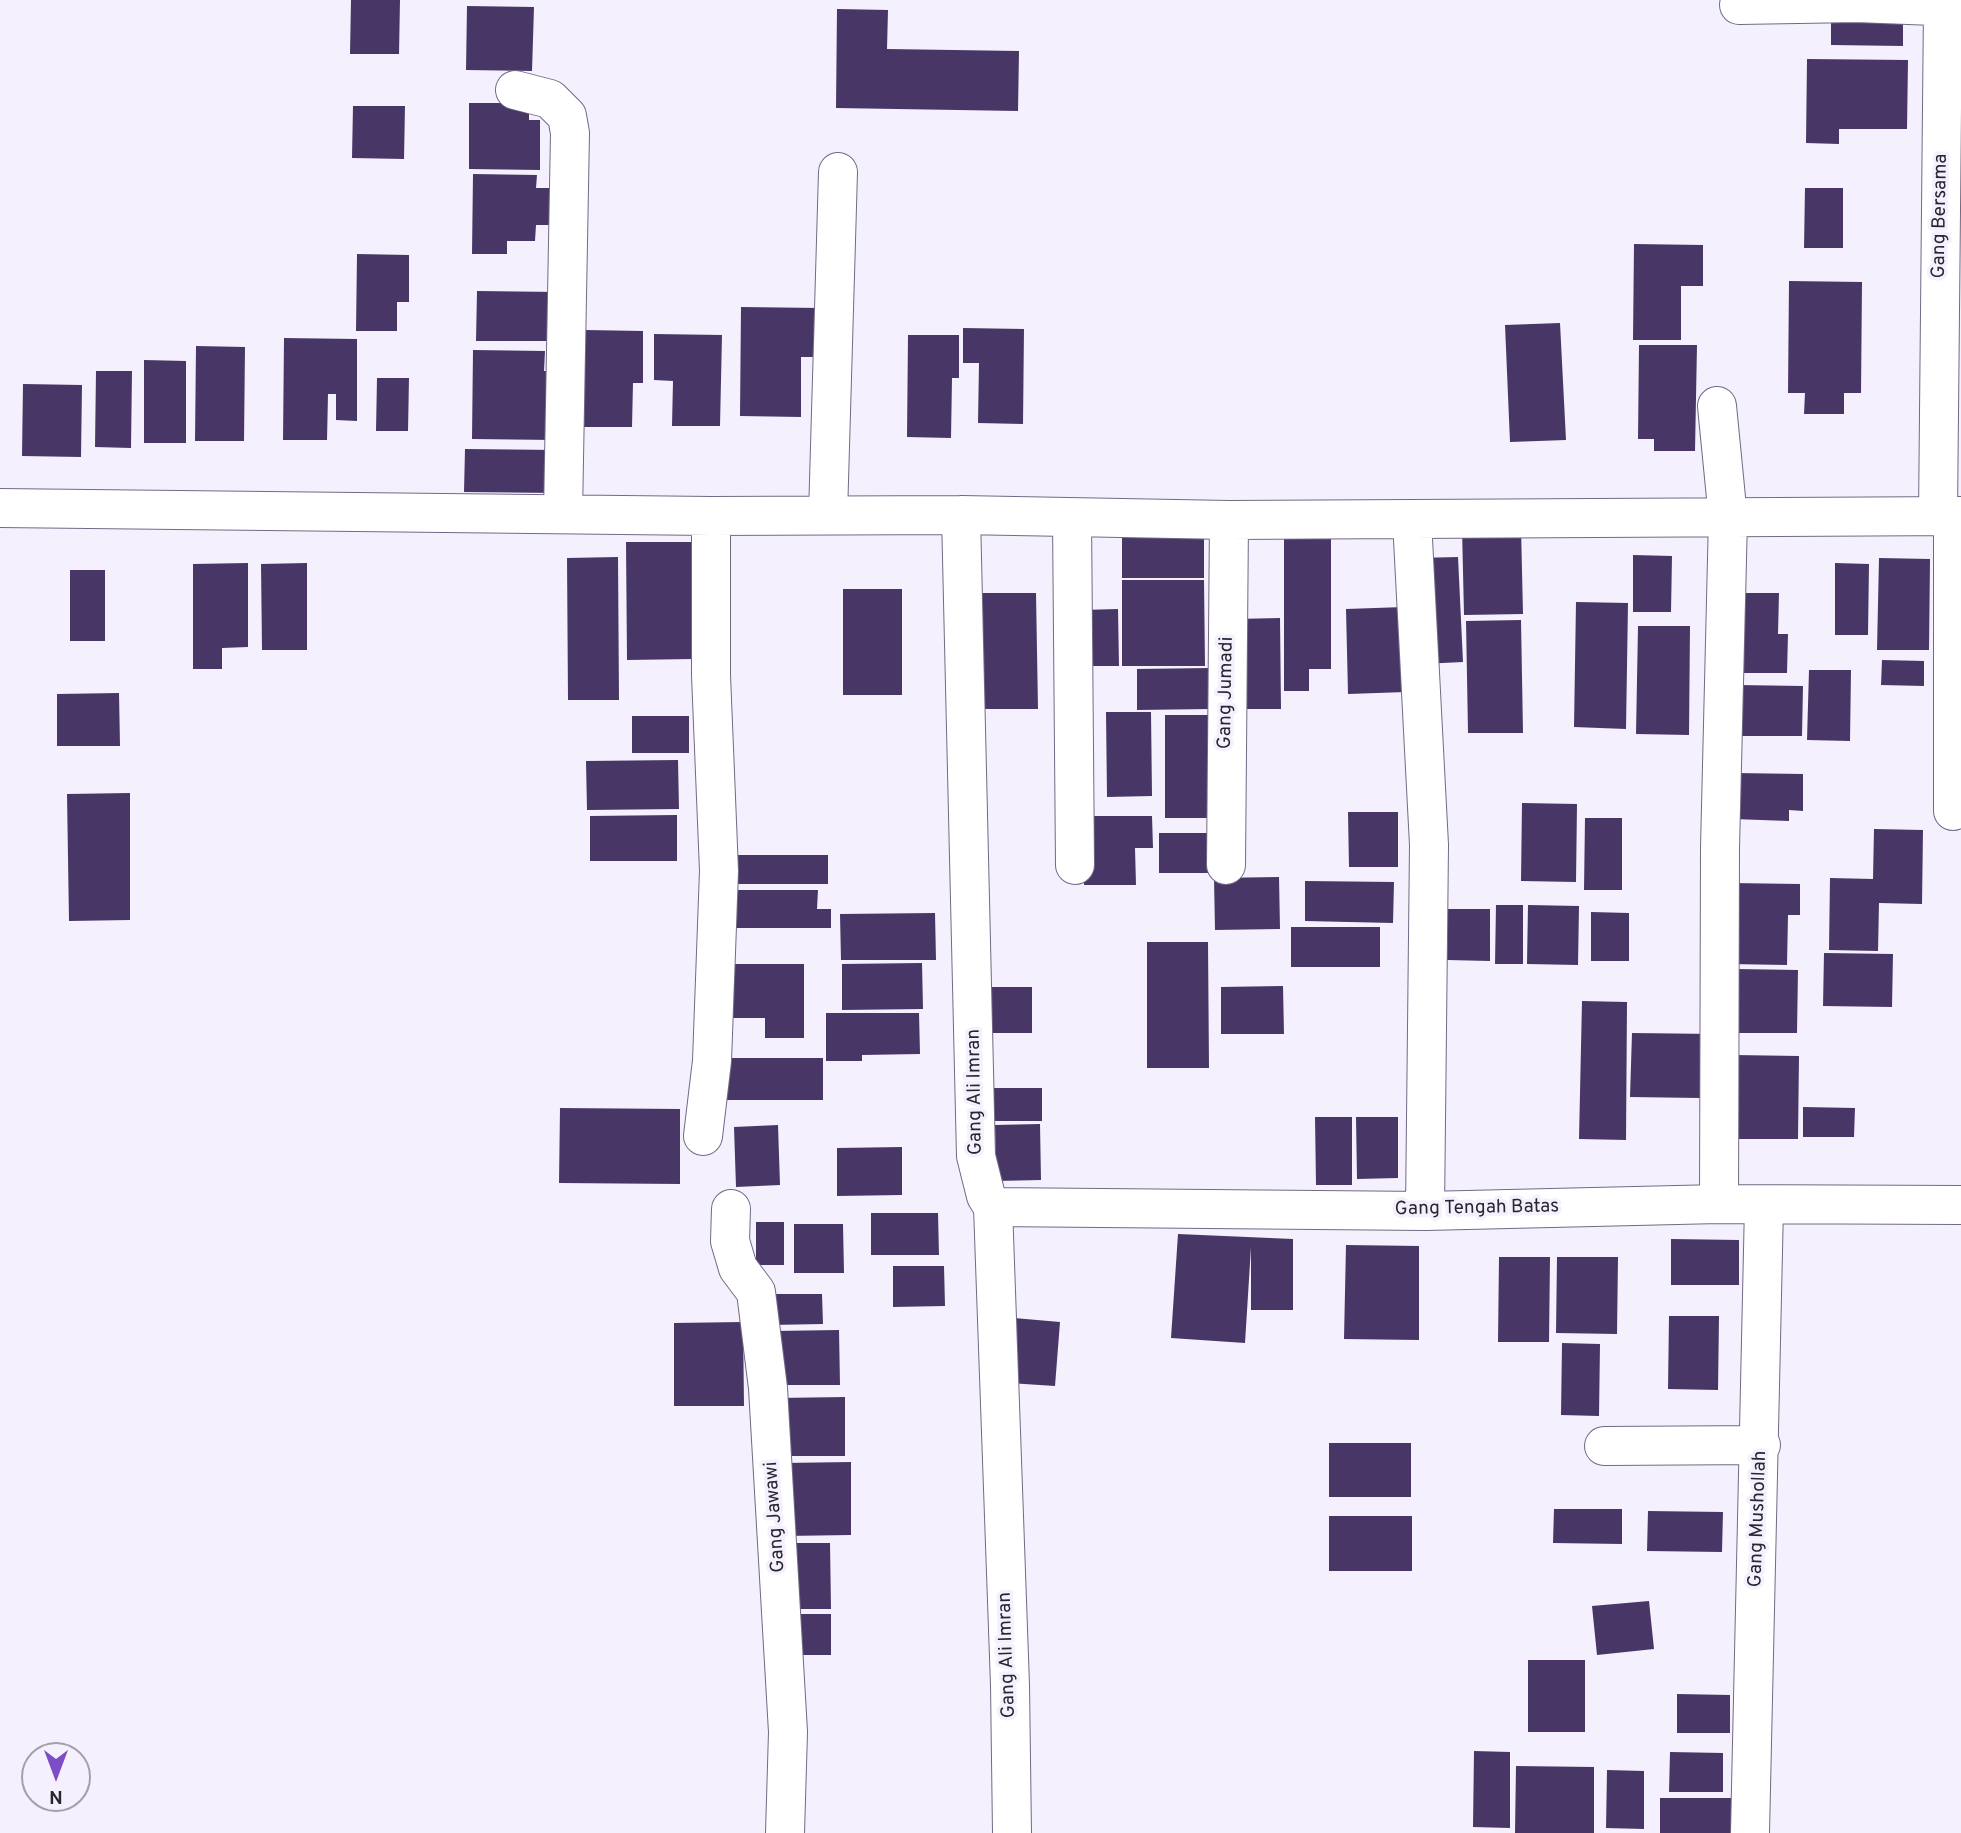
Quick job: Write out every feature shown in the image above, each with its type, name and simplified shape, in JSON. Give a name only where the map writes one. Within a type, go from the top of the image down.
[{"type":"street","name":"Gang Bersama","points":[[1739,5],[1856,2],[1952,7],[1953,811]]},
{"type":"street","points":[[515,90],[550,99],[566,116],[570,133],[563,514]]},
{"type":"street","points":[[828,515],[838,172]]},
{"type":"street","points":[[1717,406],[1728,518],[1720,848],[1719,1204]]},
{"type":"street","points":[[0,508],[711,516],[961,515],[1229,520],[1951,516]]},
{"type":"street","name":"Gang Ali Imran","points":[[961,515],[975,1156],[986,1196],[993,1207],[1010,1685],[1012,1833]]},
{"type":"street","points":[[703,1136],[712,1061],[719,871],[711,675],[711,516]]},
{"type":"street","points":[[1072,518],[1075,865]]},
{"type":"street","name":"Gang Jumadi","points":[[1226,865],[1229,520]]},
{"type":"street","points":[[1412,520],[1429,845],[1425,1211]]},
{"type":"street","name":"Gang Tengah Batas","points":[[993,1207],[1425,1211],[1719,1204],[1961,1205]]},
{"type":"street","name":"Gang Mushollah","points":[[1750,1833],[1761,1445],[1764,1206]]},
{"type":"street","name":"Gang Jawawi","points":[[731,1209],[730,1241],[738,1268],[756,1292],[768,1388],[788,1732],[785,1833]]},
{"type":"street","points":[[1604,1446],[1761,1445]]},
{"type":"building","points":[[351,0],[400,0],[399,54],[350,54]]},
{"type":"building","points":[[467,6],[534,7],[532,71],[466,70]]},
{"type":"building","points":[[1831,8],[1903,9],[1903,46],[1831,45]]},
{"type":"building","points":[[837,9],[888,10],[887,49],[1019,51],[1018,111],[836,108]]},
{"type":"building","points":[[1807,59],[1908,60],[1907,129],[1839,129],[1839,144],[1806,143]]},
{"type":"building","points":[[469,103],[529,103],[529,120],[540,120],[540,170],[469,169]]},
{"type":"building","points":[[353,106],[405,106],[404,159],[352,158]]},
{"type":"building","points":[[473,174],[537,175],[536,188],[551,188],[550,225],[536,225],[535,241],[507,241],[507,254],[472,254]]},
{"type":"building","points":[[1805,188],[1843,188],[1843,248],[1804,248]]},
{"type":"building","points":[[1634,244],[1703,245],[1703,286],[1681,286],[1681,340],[1633,340]]},
{"type":"building","points":[[357,254],[409,255],[409,302],[397,302],[397,331],[356,331]]},
{"type":"building","points":[[1789,281],[1862,282],[1861,393],[1844,393],[1844,414],[1804,414],[1805,393],[1788,393]]},
{"type":"building","points":[[477,291],[558,292],[557,341],[476,341]]},
{"type":"building","points":[[741,307],[820,308],[819,357],[801,357],[801,417],[740,416]]},
{"type":"building","points":[[1560,323],[1566,440],[1510,442],[1505,325]]},
{"type":"building","points":[[963,328],[1024,329],[1023,424],[978,423],[979,363],[963,363]]},
{"type":"building","points":[[585,330],[643,331],[643,383],[633,383],[632,427],[584,427]]},
{"type":"building","points":[[654,334],[722,335],[720,426],[672,426],[673,381],[654,380]]},
{"type":"building","points":[[908,335],[959,335],[959,378],[952,378],[951,438],[907,437]]},
{"type":"building","points":[[284,338],[357,339],[357,421],[336,420],[336,394],[328,394],[327,440],[283,440]]},
{"type":"building","points":[[1639,345],[1697,345],[1695,451],[1654,451],[1654,439],[1638,439]]},
{"type":"building","points":[[196,346],[245,347],[244,441],[195,441]]},
{"type":"building","points":[[473,350],[545,351],[544,371],[556,371],[554,440],[472,439]]},
{"type":"building","points":[[144,360],[186,361],[186,443],[144,443]]},
{"type":"building","points":[[96,371],[132,371],[131,448],[95,447]]},
{"type":"building","points":[[377,378],[409,378],[408,431],[376,431]]},
{"type":"building","points":[[23,384],[82,385],[81,457],[22,456]]},
{"type":"building","points":[[465,449],[557,450],[557,493],[464,492]]},
{"type":"building","points":[[1284,527],[1331,527],[1331,669],[1309,669],[1309,691],[1284,691]]},
{"type":"building","points":[[1521,527],[1523,614],[1464,615],[1462,528]]},
{"type":"building","points":[[1122,532],[1204,532],[1204,578],[1122,578]]},
{"type":"building","points":[[626,542],[692,542],[693,659],[627,660]]},
{"type":"building","points":[[1633,555],[1672,556],[1671,612],[1633,612]]},
{"type":"building","points":[[618,557],[619,700],[568,700],[567,558]]},
{"type":"building","points":[[1458,557],[1463,662],[1422,664],[1417,558]]},
{"type":"building","points":[[1879,558],[1930,559],[1929,650],[1877,650]]},
{"type":"building","points":[[248,563],[248,647],[222,648],[222,669],[193,669],[193,564]]},
{"type":"building","points":[[307,563],[307,650],[262,650],[261,564]]},
{"type":"building","points":[[1835,563],[1869,564],[1868,635],[1835,635]]},
{"type":"building","points":[[70,570],[105,570],[105,641],[70,641]]},
{"type":"building","points":[[1122,580],[1204,580],[1205,666],[1122,666]]},
{"type":"building","points":[[843,589],[902,589],[902,695],[843,695]]},
{"type":"building","points":[[974,593],[1036,593],[1038,709],[975,709]]},
{"type":"building","points":[[1733,593],[1779,593],[1778,634],[1788,634],[1787,673],[1732,673]]},
{"type":"building","points":[[1576,602],[1628,603],[1626,729],[1574,727]]},
{"type":"building","points":[[1404,607],[1406,692],[1348,694],[1346,609]]},
{"type":"building","points":[[1118,609],[1119,666],[1081,666],[1081,610]]},
{"type":"building","points":[[1280,618],[1281,709],[1236,709],[1235,619]]},
{"type":"building","points":[[1521,620],[1523,733],[1468,733],[1466,621]]},
{"type":"building","points":[[1638,626],[1690,626],[1689,735],[1636,734]]},
{"type":"building","points":[[1882,660],[1924,661],[1924,686],[1881,685]]},
{"type":"building","points":[[1210,668],[1210,709],[1137,710],[1137,669]]},
{"type":"building","points":[[1809,670],[1851,670],[1850,741],[1807,740]]},
{"type":"building","points":[[1737,685],[1803,686],[1802,736],[1736,736]]},
{"type":"building","points":[[119,693],[120,746],[57,746],[57,694]]},
{"type":"building","points":[[1106,712],[1151,712],[1152,796],[1107,797]]},
{"type":"building","points":[[1165,715],[1215,715],[1215,818],[1165,818]]},
{"type":"building","points":[[632,716],[689,716],[689,753],[632,753]]},
{"type":"building","points":[[678,760],[679,809],[587,810],[586,761]]},
{"type":"building","points":[[1734,773],[1803,774],[1803,811],[1789,810],[1789,821],[1733,819]]},
{"type":"building","points":[[130,793],[130,920],[69,921],[67,794]]},
{"type":"building","points":[[1522,803],[1577,804],[1576,882],[1521,881]]},
{"type":"building","points":[[1348,812],[1398,812],[1398,867],[1349,867]]},
{"type":"building","points":[[677,815],[677,861],[590,861],[590,816]]},
{"type":"building","points":[[1084,816],[1152,816],[1153,848],[1135,848],[1136,885],[1084,885]]},
{"type":"building","points":[[1585,818],[1622,818],[1622,890],[1584,890]]},
{"type":"building","points":[[1874,829],[1923,830],[1922,904],[1879,903],[1878,951],[1829,950],[1830,878],[1873,879]]},
{"type":"building","points":[[1159,833],[1210,833],[1210,873],[1159,873]]},
{"type":"building","points":[[733,855],[828,855],[828,884],[733,884]]},
{"type":"building","points":[[1279,877],[1280,929],[1215,930],[1214,878]]},
{"type":"building","points":[[1305,881],[1394,882],[1393,923],[1305,921]]},
{"type":"building","points":[[1730,883],[1800,884],[1800,915],[1788,915],[1787,965],[1729,964]]},
{"type":"building","points":[[728,890],[818,890],[817,909],[831,909],[831,928],[728,928]]},
{"type":"building","points":[[1496,905],[1523,905],[1523,964],[1495,964]]},
{"type":"building","points":[[1528,905],[1579,906],[1578,965],[1527,964]]},
{"type":"building","points":[[1448,909],[1490,909],[1490,961],[1447,960]]},
{"type":"building","points":[[1591,912],[1629,913],[1629,961],[1591,961]]},
{"type":"building","points":[[935,913],[936,960],[841,960],[840,914]]},
{"type":"building","points":[[1291,927],[1380,927],[1380,967],[1291,967]]},
{"type":"building","points":[[1147,942],[1208,942],[1209,1068],[1147,1068]]},
{"type":"building","points":[[1824,953],[1893,954],[1892,1007],[1823,1006]]},
{"type":"building","points":[[922,963],[923,1009],[842,1010],[842,964]]},
{"type":"building","points":[[728,964],[804,964],[804,1038],[765,1038],[765,1018],[728,1018]]},
{"type":"building","points":[[1736,969],[1798,970],[1797,1033],[1735,1033]]},
{"type":"building","points":[[1283,986],[1284,1034],[1221,1034],[1221,987]]},
{"type":"building","points":[[980,987],[1032,987],[1032,1033],[980,1033]]},
{"type":"building","points":[[1582,1001],[1627,1002],[1626,1140],[1579,1139]]},
{"type":"building","points":[[826,1013],[919,1013],[920,1054],[862,1055],[862,1061],[826,1061]]},
{"type":"building","points":[[1632,1033],[1716,1034],[1700,1098],[1630,1097]]},
{"type":"building","points":[[1734,1055],[1799,1056],[1798,1139],[1733,1139]]},
{"type":"building","points":[[722,1058],[823,1058],[823,1100],[722,1100]]},
{"type":"building","points":[[993,1088],[1042,1088],[1042,1121],[993,1121]]},
{"type":"building","points":[[1803,1107],[1855,1108],[1854,1137],[1803,1137]]},
{"type":"building","points":[[560,1108],[680,1109],[680,1184],[559,1183]]},
{"type":"building","points":[[1315,1117],[1352,1117],[1352,1185],[1316,1185]]},
{"type":"building","points":[[1356,1117],[1398,1117],[1398,1178],[1357,1179]]},
{"type":"building","points":[[1040,1124],[1041,1180],[996,1181],[995,1125]]},
{"type":"building","points":[[778,1125],[780,1185],[736,1187],[734,1127]]},
{"type":"building","points":[[902,1147],[902,1195],[837,1196],[837,1148]]},
{"type":"building","points":[[871,1213],[938,1213],[939,1255],[871,1255]]},
{"type":"building","points":[[756,1222],[784,1222],[784,1265],[756,1265]]},
{"type":"building","points":[[794,1224],[843,1224],[844,1273],[794,1273]]},
{"type":"building","points":[[1178,1234],[1293,1239],[1293,1310],[1251,1310],[1251,1247],[1245,1343],[1171,1338]]},
{"type":"building","points":[[1671,1239],[1739,1240],[1739,1285],[1671,1285]]},
{"type":"building","points":[[1346,1245],[1419,1246],[1419,1340],[1344,1339]]},
{"type":"building","points":[[1499,1257],[1550,1257],[1549,1342],[1498,1342]]},
{"type":"building","points":[[1557,1257],[1618,1257],[1617,1334],[1556,1333]]},
{"type":"building","points":[[893,1266],[944,1266],[945,1306],[893,1307]]},
{"type":"building","points":[[769,1294],[822,1294],[823,1324],[770,1325]]},
{"type":"building","points":[[1669,1316],[1719,1316],[1718,1390],[1668,1389]]},
{"type":"building","points":[[1014,1318],[1060,1322],[1055,1386],[1009,1383]]},
{"type":"building","points":[[743,1322],[744,1406],[674,1406],[674,1323]]},
{"type":"building","points":[[839,1330],[840,1385],[773,1385],[773,1331]]},
{"type":"building","points":[[1562,1343],[1600,1344],[1599,1416],[1561,1415]]},
{"type":"building","points":[[845,1397],[845,1456],[778,1456],[777,1398]]},
{"type":"building","points":[[1329,1443],[1411,1443],[1411,1497],[1329,1497]]},
{"type":"building","points":[[851,1462],[851,1535],[785,1536],[784,1463]]},
{"type":"building","points":[[1554,1509],[1622,1509],[1622,1544],[1553,1543]]},
{"type":"building","points":[[1648,1511],[1723,1512],[1722,1552],[1647,1551]]},
{"type":"building","points":[[1329,1516],[1412,1516],[1412,1571],[1329,1571]]},
{"type":"building","points":[[786,1543],[830,1543],[831,1609],[787,1609]]},
{"type":"building","points":[[1649,1601],[1654,1649],[1597,1655],[1592,1606]]},
{"type":"building","points":[[787,1614],[831,1614],[831,1655],[787,1655]]},
{"type":"building","points":[[1528,1660],[1585,1660],[1585,1732],[1528,1732]]},
{"type":"building","points":[[1677,1694],[1730,1695],[1730,1733],[1677,1733]]},
{"type":"building","points":[[1474,1751],[1510,1752],[1510,1828],[1473,1827]]},
{"type":"building","points":[[1670,1752],[1723,1753],[1723,1792],[1669,1792]]},
{"type":"building","points":[[1516,1766],[1594,1767],[1594,1833],[1515,1833]]},
{"type":"building","points":[[1607,1770],[1644,1771],[1644,1829],[1606,1828]]},
{"type":"building","points":[[1660,1798],[1733,1798],[1733,1833],[1660,1833]]}]
